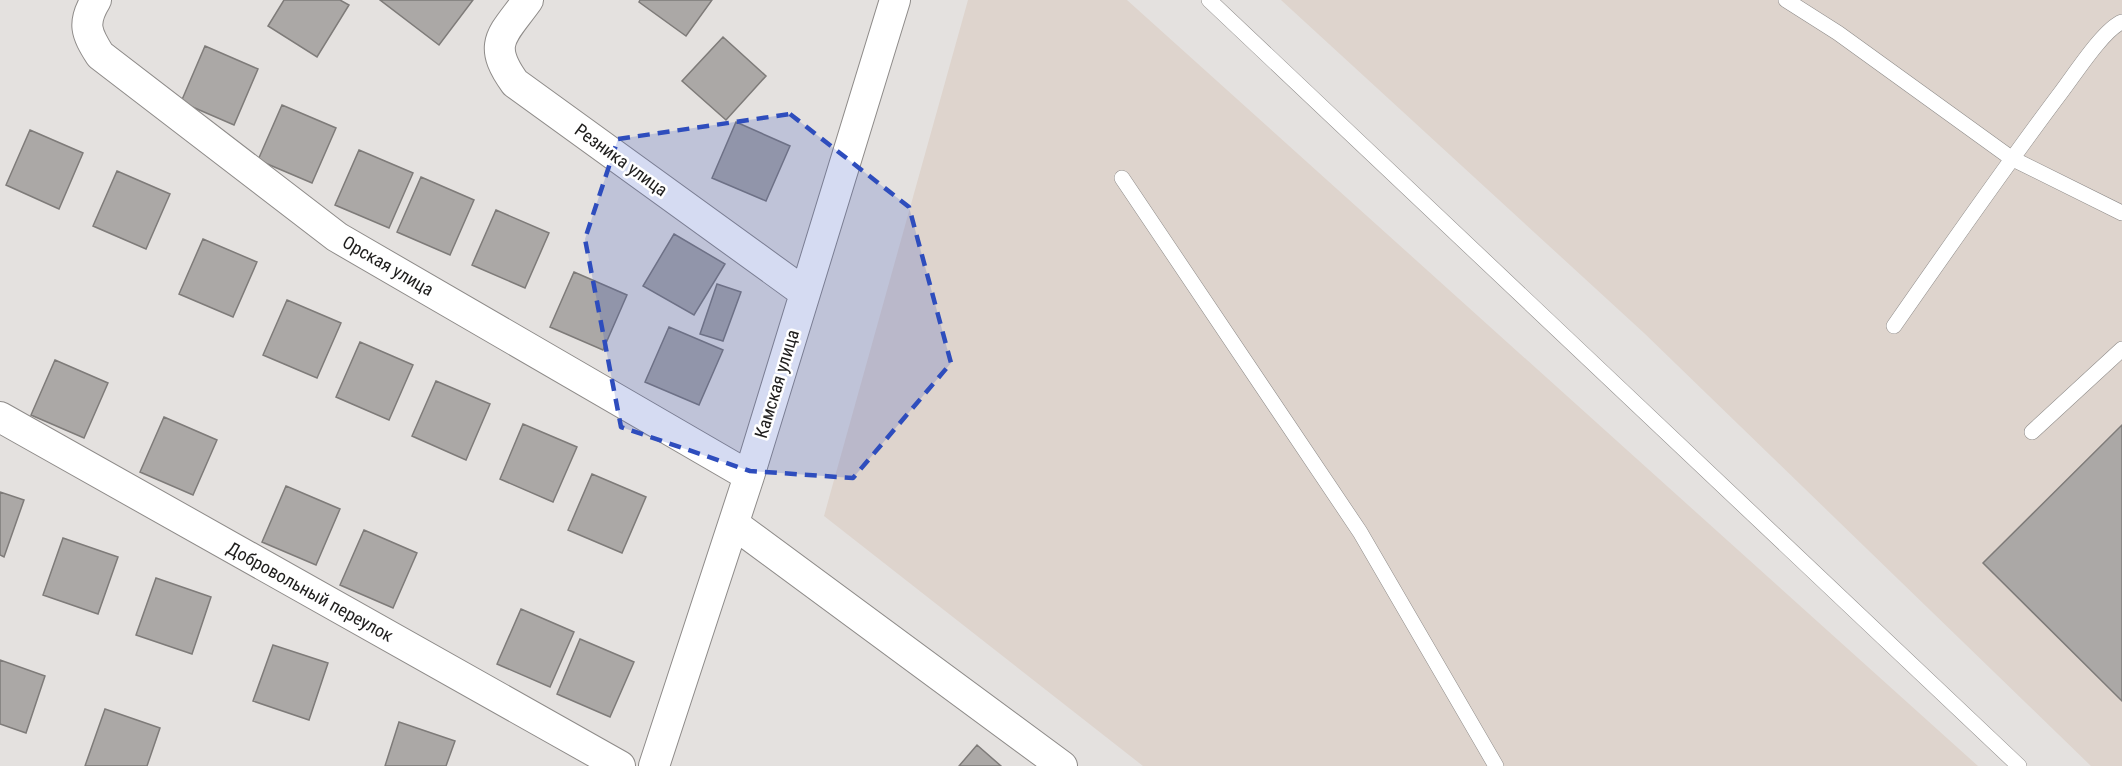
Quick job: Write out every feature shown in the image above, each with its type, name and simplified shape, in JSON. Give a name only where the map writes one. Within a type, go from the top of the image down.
[{"type":"street","name":"Орская улица","points":[[96,0],[87,15],[88,36],[100,55],[337,237],[749,476]]},
{"type":"street","name":"Резника улица","points":[[528,0],[501,37],[499,53],[504,68],[515,83],[805,293]]},
{"type":"street","name":"Камская улица","points":[[654,766],[734,524],[895,0]]},
{"type":"street","name":"Добровольный переулок","points":[[0,417],[620,766]]},
{"type":"street","points":[[734,524],[1062,766]]},
{"type":"lane","points":[[1209,0],[2019,766]]},
{"type":"lane","points":[[1786,0],[1838,33],[2011,158],[2122,213]]},
{"type":"lane","points":[[1894,326],[2011,158],[2092,51],[2115,25],[2122,22]]},
{"type":"lane","points":[[1122,178],[1360,532],[1496,766]]},
{"type":"lane","points":[[2032,432],[2122,349]]},
{"type":"highlighted area","points":[[790,114],[909,207],[951,363],[853,478],[750,471],[621,427],[585,239],[618,139]]},
{"type":"shaded area","points":[[968,0],[1127,0],[1978,766],[1143,766],[824,516]]},
{"type":"shaded area","points":[[1281,0],[2122,0],[2122,766],[2091,766],[1644,333]]},
{"type":"building","points":[[284,0],[340,0],[349,5],[317,57],[268,26]]},
{"type":"building","points":[[380,0],[473,0],[439,45]]},
{"type":"building","points":[[640,0],[712,0],[686,36],[639,2]]},
{"type":"building","points":[[723,37],[766,76],[726,120],[682,81]]},
{"type":"building","points":[[205,46],[258,69],[234,125],[181,102]]},
{"type":"building","points":[[282,105],[336,128],[312,183],[258,160]]},
{"type":"building","points":[[736,122],[790,146],[766,201],[712,178]]},
{"type":"building","points":[[30,130],[83,153],[59,209],[6,185]]},
{"type":"building","points":[[359,150],[413,173],[389,228],[335,205]]},
{"type":"building","points":[[117,171],[170,194],[146,249],[93,226]]},
{"type":"building","points":[[421,177],[474,200],[450,255],[397,232]]},
{"type":"building","points":[[496,210],[549,233],[525,288],[472,265]]},
{"type":"building","points":[[674,234],[725,264],[694,315],[643,286]]},
{"type":"building","points":[[203,239],[257,262],[233,317],[179,294]]},
{"type":"building","points":[[574,272],[627,295],[603,350],[550,327]]},
{"type":"building","points":[[717,284],[741,292],[723,341],[700,334]]},
{"type":"building","points":[[287,300],[341,323],[317,378],[263,355]]},
{"type":"building","points":[[669,327],[723,350],[699,405],[645,382]]},
{"type":"building","points":[[360,342],[413,365],[389,420],[336,397]]},
{"type":"building","points":[[55,360],[108,383],[84,438],[31,415]]},
{"type":"building","points":[[436,381],[490,404],[466,460],[412,436]]},
{"type":"building","points":[[164,417],[217,440],[193,495],[140,472]]},
{"type":"building","points":[[523,424],[577,447],[553,502],[500,479]]},
{"type":"building","points":[[2122,425],[2122,701],[1983,563]]},
{"type":"building","points":[[592,474],[646,497],[622,553],[568,530]]},
{"type":"building","points":[[286,486],[340,509],[316,565],[262,542]]},
{"type":"building","points":[[0,492],[24,500],[4,557],[0,555]]},
{"type":"building","points":[[364,530],[417,553],[393,608],[340,585]]},
{"type":"building","points":[[63,538],[118,557],[98,614],[43,595]]},
{"type":"building","points":[[156,578],[211,597],[192,654],[136,635]]},
{"type":"building","points":[[521,609],[574,632],[550,687],[497,664]]},
{"type":"building","points":[[580,639],[634,662],[610,717],[557,694]]},
{"type":"building","points":[[273,645],[328,663],[309,720],[253,701]]},
{"type":"building","points":[[0,660],[45,676],[26,733],[0,724]]},
{"type":"building","points":[[105,709],[160,728],[147,766],[85,766]]},
{"type":"building","points":[[399,722],[455,741],[446,766],[385,766]]},
{"type":"building","points":[[977,745],[1001,766],[959,766]]}]
